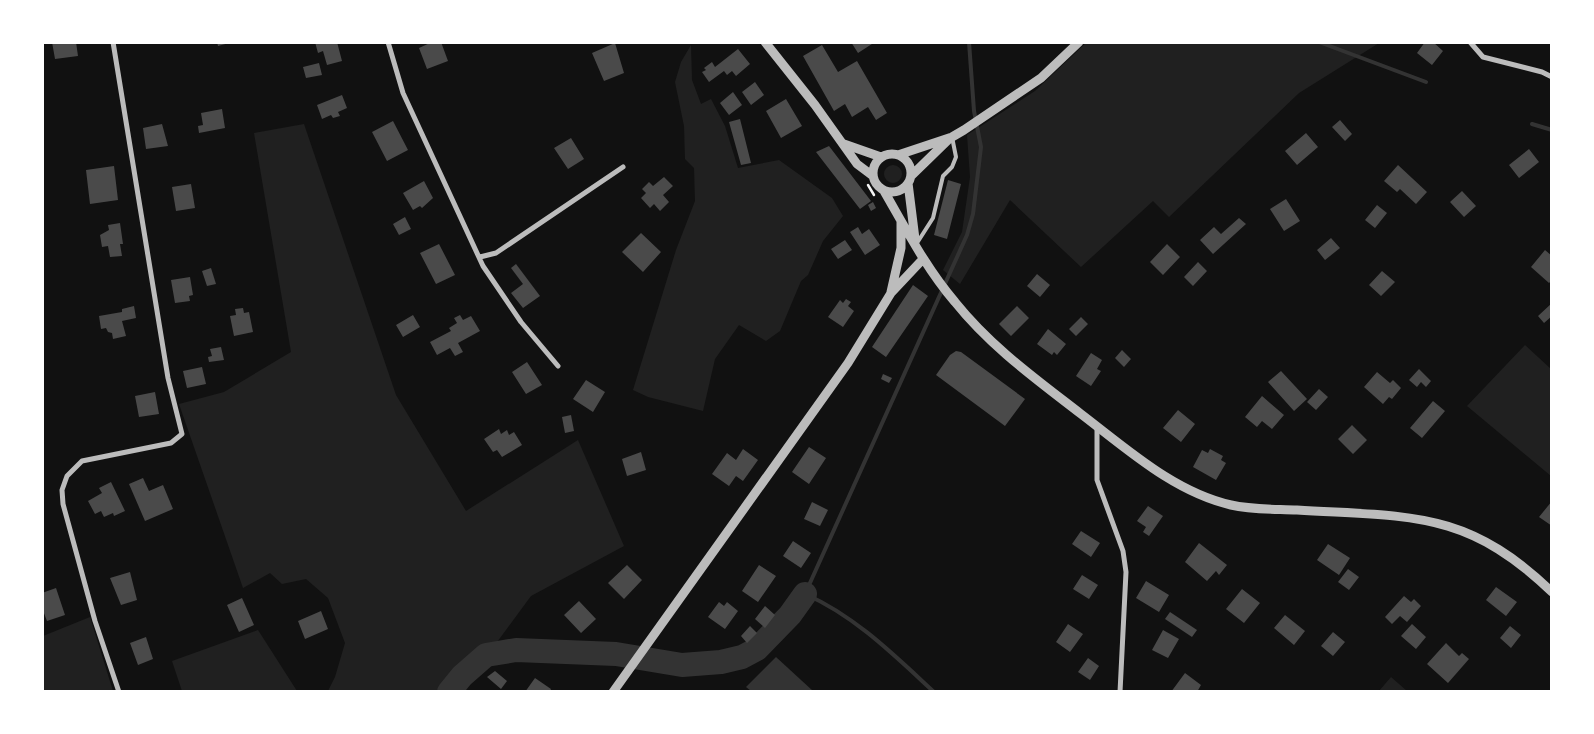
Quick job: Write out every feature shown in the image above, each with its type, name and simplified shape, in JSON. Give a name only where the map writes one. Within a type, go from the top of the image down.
[{"type":"street","points":[[113,42],[127,115],[167,369],[182,434],[170,443],[82,461],[67,476],[62,490],[63,504],[95,621],[118,692]]},
{"type":"street","points":[[388,42],[404,94],[483,266],[521,322],[558,366]]},
{"type":"street","points":[[765,42],[844,144],[857,164],[873,176]]},
{"type":"street","points":[[1079,42],[1041,78],[964,130],[952,137],[898,155],[887,155],[874,165],[873,176],[875,182],[884,191],[932,273],[955,303],[986,339],[1097,426],[1152,467],[1205,498],[1234,506],[1407,517],[1440,523],[1486,540],[1505,552],[1552,592]]},
{"type":"street","points":[[1470,42],[1483,57],[1542,72],[1552,77]]},
{"type":"street","points":[[884,191],[895,192],[910,180],[952,137]]},
{"type":"street","points":[[844,144],[882,157]]},
{"type":"street","points":[[898,155],[909,166],[915,245]]},
{"type":"street","points":[[480,257],[496,253],[623,167]]},
{"type":"street","points":[[891,293],[901,248],[901,221]]},
{"type":"street","points":[[613,692],[843,370],[891,293],[923,259]]},
{"type":"street","points":[[1097,426],[1097,480],[1123,552],[1126,572],[1120,692]]},
{"type":"lane","points":[[915,245],[933,218],[943,176],[952,167],[956,157],[952,137]]},
{"type":"shaded area","points":[[1087,42],[1379,43],[1299,93],[1169,217],[1153,201],[1081,267],[1010,200],[960,284],[943,270],[962,232],[970,177],[967,135],[1035,91]]},
{"type":"shaded area","points":[[691,45],[692,80],[701,104],[711,99],[725,126],[738,168],[779,160],[832,198],[843,216],[823,241],[808,275],[801,281],[780,331],[766,341],[739,325],[715,359],[703,411],[648,397],[633,390],[676,250],[695,201],[694,168],[685,159],[684,126],[675,82],[681,62]]},
{"type":"shaded area","points":[[304,124],[396,395],[466,511],[578,440],[624,546],[531,596],[461,691],[328,691],[335,677],[345,643],[328,598],[306,579],[282,584],[270,573],[243,588],[179,404],[224,392],[291,352],[254,133]]},
{"type":"shaded area","points":[[889,165],[897,165],[902,170],[900,181],[889,183],[884,178],[884,170]]},
{"type":"shaded area","points":[[1525,345],[1551,369],[1551,476],[1467,406]]},
{"type":"shaded area","points":[[90,617],[113,691],[43,691],[43,636]]},
{"type":"shaded area","points":[[258,630],[297,691],[182,691],[172,661]]},
{"type":"shaded area","points":[[776,657],[813,691],[751,691],[746,687]]},
{"type":"shaded area","points":[[1391,677],[1407,691],[1379,691]]},
{"type":"building","points":[[52,42],[76,42],[78,56],[55,59]]},
{"type":"building","points":[[217,42],[229,42],[229,43],[218,46]]},
{"type":"building","points":[[315,42],[337,42],[342,61],[327,65],[323,51],[318,53]]},
{"type":"building","points":[[432,42],[441,42],[448,61],[427,69],[419,48]]},
{"type":"building","points":[[851,42],[875,42],[858,53]]},
{"type":"building","points":[[1425,42],[1433,42],[1443,51],[1432,65],[1417,53]]},
{"type":"building","points":[[615,43],[624,73],[604,81],[592,53]]},
{"type":"building","points":[[822,45],[838,72],[857,61],[887,113],[876,120],[868,107],[852,117],[845,104],[834,111],[803,56]]},
{"type":"building","points":[[738,49],[750,64],[736,76],[732,71],[727,75],[724,71],[709,82],[702,72],[706,70],[704,68],[712,62],[715,67]]},
{"type":"building","points":[[319,63],[322,75],[306,78],[303,67]]},
{"type":"building","points":[[755,82],[764,95],[751,105],[742,92]]},
{"type":"building","points":[[733,92],[742,105],[729,115],[720,103]]},
{"type":"building","points":[[342,95],[347,108],[338,112],[340,116],[333,118],[331,115],[322,119],[317,105]]},
{"type":"building","points":[[786,99],[802,126],[781,138],[766,111]]},
{"type":"building","points":[[222,109],[225,128],[199,133],[198,126],[203,125],[201,113]]},
{"type":"building","points":[[740,119],[751,163],[741,165],[729,122]]},
{"type":"building","points":[[1340,120],[1352,134],[1345,141],[1332,127]]},
{"type":"building","points":[[393,121],[408,150],[387,161],[372,132]]},
{"type":"building","points":[[162,124],[168,146],[146,149],[143,128]]},
{"type":"building","points":[[1306,133],[1318,147],[1297,165],[1285,151]]},
{"type":"building","points":[[571,138],[584,159],[568,169],[554,148]]},
{"type":"building","points":[[829,146],[871,201],[860,209],[816,152]]},
{"type":"building","points":[[1529,149],[1539,162],[1519,178],[1509,165]]},
{"type":"building","points":[[1398,165],[1427,192],[1416,204],[1400,189],[1397,192],[1384,181]]},
{"type":"building","points":[[114,166],[118,200],[90,204],[86,170]]},
{"type":"building","points":[[664,177],[673,186],[663,195],[669,202],[660,211],[654,204],[650,208],[641,198],[646,193],[642,189],[649,182],[653,186]]},
{"type":"building","points":[[948,180],[961,184],[947,239],[934,235]]},
{"type":"building","points":[[424,181],[433,198],[422,208],[420,206],[413,210],[403,193]]},
{"type":"building","points":[[191,184],[195,208],[176,211],[172,187]]},
{"type":"building","points":[[1462,191],[1476,206],[1464,217],[1450,202]]},
{"type":"building","points":[[1286,199],[1300,221],[1284,231],[1270,209]]},
{"type":"building","points":[[873,202],[876,208],[871,211],[868,205]]},
{"type":"building","points":[[1377,205],[1387,213],[1375,228],[1365,220]]},
{"type":"building","points":[[405,217],[411,229],[399,235],[393,224]]},
{"type":"building","points":[[1239,218],[1246,224],[1213,254],[1200,240],[1214,227],[1221,234]]},
{"type":"building","points":[[120,223],[123,244],[120,244],[122,256],[110,257],[108,246],[102,247],[100,235],[109,230],[108,225]]},
{"type":"building","points":[[858,227],[862,234],[869,229],[880,245],[865,255],[850,232]]},
{"type":"building","points":[[641,233],[661,252],[643,272],[622,252]]},
{"type":"building","points":[[1331,238],[1340,248],[1325,260],[1317,250]]},
{"type":"building","points":[[845,240],[852,250],[838,259],[831,249]]},
{"type":"building","points":[[439,244],[455,275],[436,284],[420,253]]},
{"type":"building","points":[[1167,244],[1180,257],[1163,275],[1150,262]]},
{"type":"building","points":[[1545,250],[1552,256],[1552,280],[1549,283],[1531,267]]},
{"type":"building","points":[[1198,262],[1207,271],[1193,286],[1184,277]]},
{"type":"building","points":[[516,264],[540,296],[523,308],[511,293],[523,284],[511,268]]},
{"type":"building","points":[[211,268],[216,284],[207,286],[202,271]]},
{"type":"building","points":[[1382,271],[1395,282],[1381,296],[1369,285]]},
{"type":"building","points":[[1037,274],[1050,285],[1040,297],[1027,286]]},
{"type":"building","points":[[190,277],[193,295],[189,296],[190,301],[175,303],[171,280]]},
{"type":"building","points":[[913,285],[928,296],[886,357],[872,347]]},
{"type":"building","points":[[846,299],[851,302],[848,306],[854,311],[843,327],[828,317],[840,300],[843,303]]},
{"type":"building","points":[[1552,303],[1552,316],[1544,323],[1538,316]]},
{"type":"building","points":[[134,306],[136,318],[122,321],[126,336],[113,339],[112,333],[108,332],[106,328],[101,329],[99,316],[122,312],[122,309]]},
{"type":"building","points":[[1017,306],[1029,318],[1011,336],[999,324]]},
{"type":"building","points":[[243,308],[244,313],[249,312],[253,332],[234,336],[230,316],[236,315],[235,309]]},
{"type":"building","points":[[413,315],[420,327],[403,337],[396,325]]},
{"type":"building","points":[[460,315],[463,320],[471,316],[480,331],[458,343],[463,352],[455,356],[450,348],[437,355],[430,342],[451,331],[449,328],[457,323],[454,318]]},
{"type":"building","points":[[1081,317],[1088,324],[1076,336],[1069,329]]},
{"type":"building","points":[[1048,329],[1066,344],[1057,355],[1054,352],[1052,355],[1037,344]]},
{"type":"building","points":[[221,347],[224,360],[209,362],[208,357],[212,356],[210,349]]},
{"type":"building","points":[[1122,350],[1131,359],[1124,367],[1115,358]]},
{"type":"building","points":[[956,351],[961,352],[1025,399],[1005,426],[936,375],[950,355]]},
{"type":"building","points":[[1091,353],[1102,360],[1097,369],[1101,371],[1091,386],[1076,376]]},
{"type":"building","points":[[527,362],[542,385],[526,394],[512,372]]},
{"type":"building","points":[[202,367],[206,384],[187,388],[183,371]]},
{"type":"building","points":[[1419,369],[1431,381],[1426,387],[1421,382],[1417,387],[1409,380]]},
{"type":"building","points":[[1281,371],[1307,399],[1294,411],[1268,382]]},
{"type":"building","points":[[1377,372],[1390,383],[1393,380],[1401,388],[1392,399],[1389,397],[1383,404],[1364,387]]},
{"type":"building","points":[[883,374],[892,378],[889,383],[881,379]]},
{"type":"building","points":[[586,380],[605,392],[593,412],[573,399]]},
{"type":"building","points":[[1319,389],[1328,397],[1316,410],[1307,402]]},
{"type":"building","points":[[155,392],[159,414],[139,417],[135,396]]},
{"type":"building","points":[[1262,396],[1284,415],[1272,429],[1262,421],[1257,427],[1245,417]]},
{"type":"building","points":[[1433,401],[1445,411],[1422,438],[1410,428]]},
{"type":"building","points":[[1178,410],[1195,424],[1181,442],[1163,428]]},
{"type":"building","points":[[571,415],[574,431],[565,433],[562,417]]},
{"type":"building","points":[[1352,425],[1367,440],[1353,454],[1338,439]]},
{"type":"building","points":[[499,429],[501,434],[507,430],[509,435],[514,432],[522,445],[502,457],[497,450],[493,452],[484,439]]},
{"type":"building","points":[[809,447],[826,458],[809,484],[792,472]]},
{"type":"building","points":[[743,449],[758,460],[743,481],[736,476],[729,486],[712,474],[727,453],[736,460]]},
{"type":"building","points":[[1210,449],[1223,456],[1221,460],[1226,463],[1216,480],[1193,467],[1202,450],[1208,453]]},
{"type":"building","points":[[641,452],[646,470],[627,476],[622,459]]},
{"type":"building","points":[[143,478],[149,491],[163,485],[173,509],[145,521],[129,484]]},
{"type":"building","points":[[111,482],[125,511],[114,516],[113,513],[104,517],[101,511],[95,514],[88,501],[102,493],[99,488]]},
{"type":"building","points":[[1552,501],[1552,526],[1539,517]]},
{"type":"building","points":[[812,502],[828,510],[820,526],[804,519]]},
{"type":"building","points":[[1148,506],[1163,516],[1149,536],[1143,532],[1146,527],[1137,521]]},
{"type":"building","points":[[1081,531],[1100,543],[1091,557],[1072,544]]},
{"type":"building","points":[[793,541],[811,553],[801,568],[783,556]]},
{"type":"building","points":[[1199,543],[1227,565],[1219,575],[1216,571],[1207,581],[1185,562]]},
{"type":"building","points":[[1328,544],[1350,558],[1339,575],[1317,560]]},
{"type":"building","points":[[627,565],[642,580],[624,599],[608,583]]},
{"type":"building","points":[[759,565],[776,576],[758,602],[742,591]]},
{"type":"building","points":[[1348,569],[1359,577],[1349,590],[1338,582]]},
{"type":"building","points":[[130,572],[137,600],[121,605],[110,578]]},
{"type":"building","points":[[1082,575],[1098,585],[1089,599],[1073,589]]},
{"type":"building","points":[[1146,581],[1169,595],[1159,612],[1136,598]]},
{"type":"building","points":[[1496,587],[1517,602],[1506,616],[1486,600]]},
{"type":"building","points":[[56,588],[65,615],[47,621],[42,608],[42,593]]},
{"type":"building","points":[[1242,589],[1260,603],[1244,623],[1226,609]]},
{"type":"building","points":[[1404,596],[1411,602],[1414,599],[1421,606],[1407,622],[1400,616],[1392,624],[1385,617]]},
{"type":"building","points":[[242,598],[254,625],[239,632],[227,605]]},
{"type":"building","points":[[579,601],[596,619],[581,633],[564,615]]},
{"type":"building","points":[[719,602],[724,606],[727,602],[738,611],[725,629],[708,617]]},
{"type":"building","points":[[765,606],[775,615],[765,628],[755,619]]},
{"type":"building","points":[[321,611],[328,629],[305,639],[298,621]]},
{"type":"building","points":[[1170,612],[1197,630],[1192,637],[1165,619]]},
{"type":"building","points":[[1285,615],[1305,631],[1294,645],[1274,628]]},
{"type":"building","points":[[1068,624],[1083,634],[1070,652],[1056,642]]},
{"type":"building","points":[[1412,624],[1426,637],[1416,649],[1401,636]]},
{"type":"building","points":[[750,626],[757,633],[747,643],[741,636]]},
{"type":"building","points":[[1510,626],[1521,635],[1511,648],[1500,638]]},
{"type":"building","points":[[1163,630],[1179,639],[1168,658],[1152,650]]},
{"type":"building","points":[[1333,632],[1345,642],[1333,656],[1321,646]]},
{"type":"building","points":[[146,637],[153,659],[138,665],[130,643]]},
{"type":"building","points":[[1446,643],[1459,656],[1462,653],[1469,659],[1448,683],[1427,664]]},
{"type":"building","points":[[1088,658],[1099,666],[1090,680],[1078,672]]},
{"type":"building","points":[[495,671],[507,681],[501,689],[487,677]]},
{"type":"building","points":[[1185,673],[1201,685],[1197,692],[1171,692]]},
{"type":"building","points":[[535,678],[551,689],[550,692],[525,692]]},
{"type":"waterway","points":[[934,692],[873,637],[841,613],[805,594],[967,235],[973,214],[981,147],[974,111],[969,42]]},
{"type":"waterway","points":[[1319,42],[1426,82]]},
{"type":"waterway","points":[[1532,124],[1552,130]]},
{"type":"waterway","points":[[449,692],[462,676],[486,655],[516,650],[616,654],[682,665],[721,662],[742,657],[757,649],[790,615],[805,594]]}]
